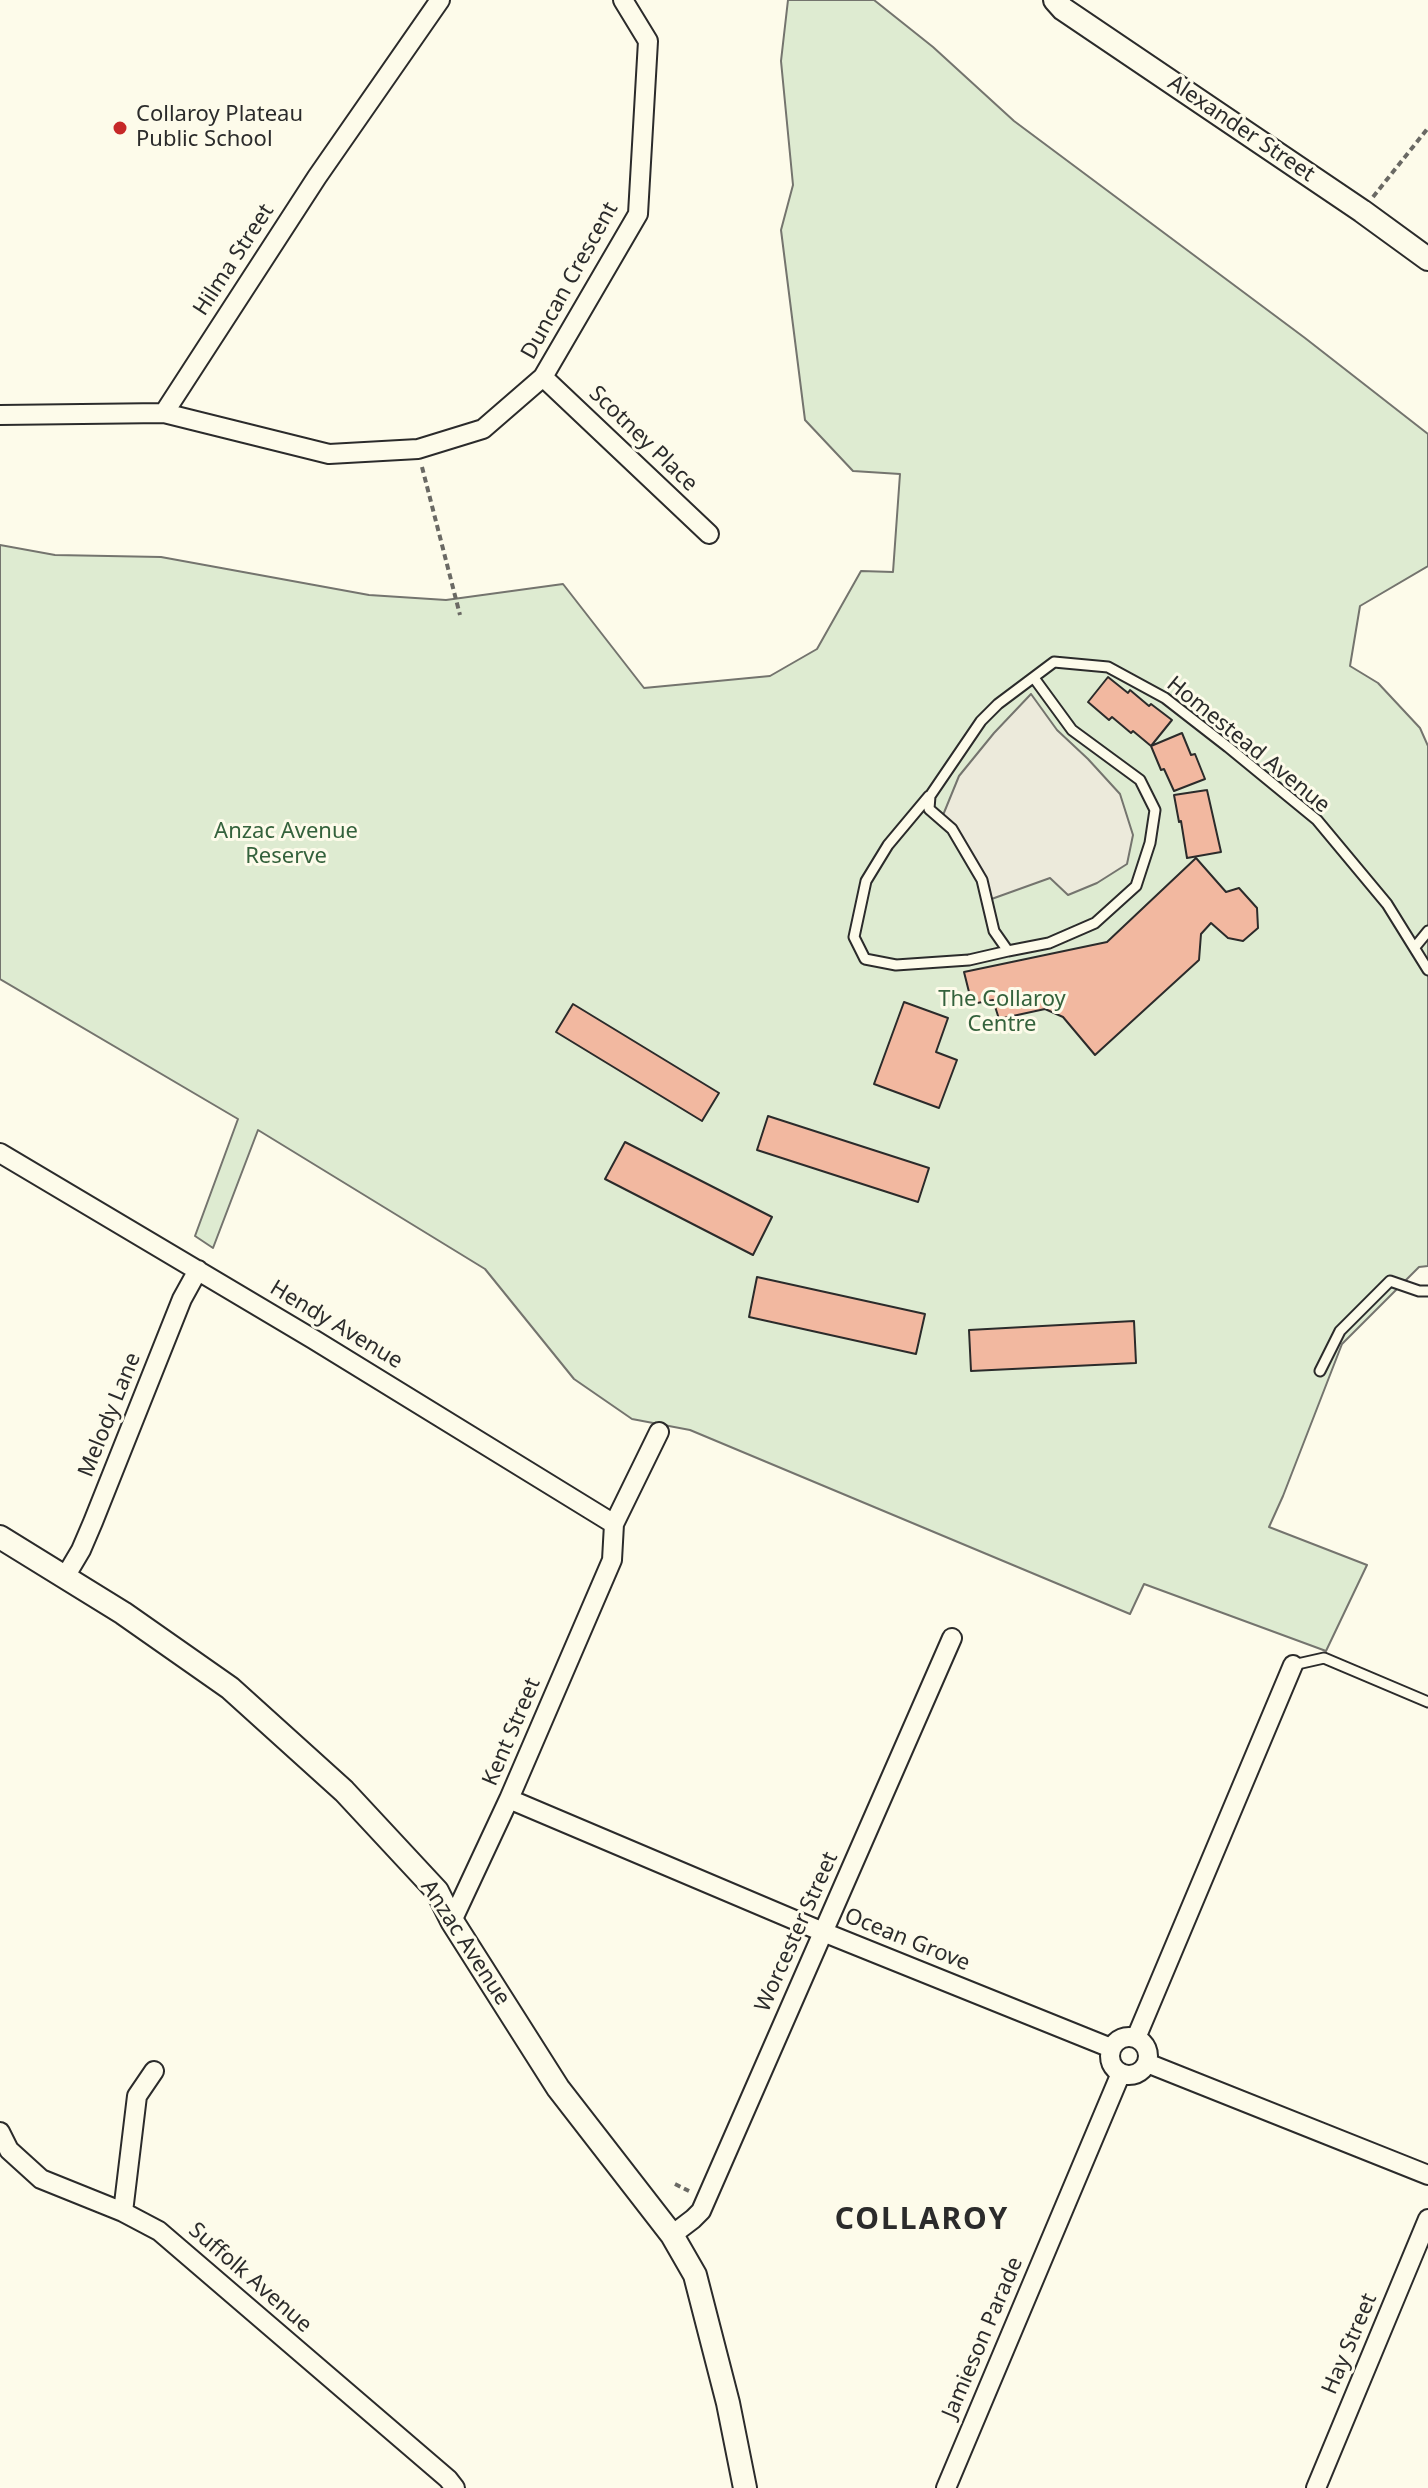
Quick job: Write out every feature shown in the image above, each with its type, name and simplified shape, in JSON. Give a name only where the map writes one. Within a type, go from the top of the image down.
[{"type":"street","name":"Hilma Street","points":[[164,413],[317,177],[440,0]]},
{"type":"street","name":"Duncan Crescent","points":[[164,413],[329,454],[418,449],[483,429],[543,377],[638,214],[648,41],[623,0]]},
{"type":"street","name":"Alexander Street","points":[[1055,0],[1063,9],[1428,259]]},
{"type":"street","name":"Scotney Place","points":[[543,377],[709,534]]},
{"type":"street","points":[[0,415],[164,413]]},
{"type":"street","name":"Hendy Avenue","points":[[0,1153],[614,1524]]},
{"type":"street","name":"Melody Lane","points":[[65,1577],[93,1522],[182,1299],[198,1270]]},
{"type":"street","points":[[614,1524],[659,1432]]},
{"type":"street","name":"Kent Street","points":[[452,1921],[509,1799],[612,1560],[614,1524]]},
{"type":"street","name":"Anzac Avenue","points":[[0,1537],[123,1613],[230,1688],[344,1791],[437,1891],[452,1921],[558,2088],[672,2235],[695,2275],[728,2403],[745,2488]]},
{"type":"street","name":"Worcester Street","points":[[672,2235],[701,2211],[952,1638]]},
{"type":"street","points":[[1136,2038],[1293,1665]]},
{"type":"street","name":"Ocean Grove","points":[[509,1799],[823,1932],[1111,2048]]},
{"type":"street","points":[[1122,2038],[1136,2038],[1147,2048],[1147,2063],[1136,2074],[1121,2073],[1111,2063],[1111,2048],[1122,2038]]},
{"type":"street","points":[[1147,2063],[1428,2175]]},
{"type":"street","points":[[123,2212],[137,2096],[154,2071]]},
{"type":"street","name":"Jamieson Parade","points":[[946,2488],[1121,2073]]},
{"type":"street","name":"Suffolk Avenue","points":[[0,2132],[9,2150],[41,2179],[123,2212],[159,2231],[455,2488]]},
{"type":"street","name":"Hay Street","points":[[1316,2488],[1428,2219]]},
{"type":"lane","name":"Homestead Avenue","points":[[1008,951],[969,960],[896,965],[865,959],[854,937],[866,881],[888,845],[930,796],[981,721],[998,704],[1054,662],[1108,667],[1165,698],[1317,820],[1387,904],[1428,970]]},
{"type":"lane","points":[[930,796],[929,809],[952,829],[982,880],[994,931],[1008,951],[1049,943],[1095,923],[1136,886],[1150,843],[1155,810],[1140,780],[1072,730],[1034,678]]},
{"type":"lane","points":[[1415,947],[1428,931]]},
{"type":"lane","points":[[1320,1371],[1340,1331],[1390,1281],[1428,1291]]},
{"type":"lane","points":[[1293,1665],[1324,1658],[1428,1702]]},
{"type":"path","points":[[1362,211],[1428,128]]},
{"type":"path","points":[[418,449],[460,615]]},
{"type":"path","points":[[675,2184],[697,2195]]},
{"type":"green space","name":"The Collaroy Centre","points":[[788,0],[874,0],[933,47],[1014,121],[1428,434],[1428,566],[1360,606],[1350,666],[1378,683],[1420,728],[1428,746],[1428,1266],[1419,1267],[1342,1344],[1269,1527],[1367,1565],[1326,1651],[1144,1584],[1130,1614],[690,1430],[632,1419],[574,1379],[485,1269],[258,1130],[213,1248],[195,1236],[238,1119],[0,979],[0,545],[55,555],[161,557],[369,595],[446,600],[563,584],[644,688],[770,676],[817,649],[861,571],[893,572],[900,474],[853,471],[805,420],[781,230],[793,185],[781,61]]},
{"type":"shaded area","points":[[1031,694],[1057,730],[1120,794],[1133,835],[1127,864],[1097,883],[1068,895],[1050,878],[986,901],[982,880],[941,820],[959,776]]},
{"type":"building","points":[[1108,677],[1172,720],[1151,746],[1112,717],[1109,720],[1088,702]]},
{"type":"building","points":[[1182,733],[1205,779],[1174,791],[1151,746]]},
{"type":"building","points":[[1207,790],[1221,852],[1187,858],[1174,795]]},
{"type":"building","points":[[1196,858],[1226,892],[1239,888],[1257,908],[1258,928],[1243,941],[1228,938],[1211,923],[1201,934],[1199,960],[1095,1055],[1063,1017],[1045,1009],[999,1019],[993,1000],[972,1004],[964,972],[1107,942]]},
{"type":"building","points":[[904,1002],[948,1018],[936,1052],[957,1060],[939,1108],[874,1084]]},
{"type":"building","points":[[573,1004],[719,1093],[702,1121],[556,1032]]},
{"type":"building","points":[[768,1116],[929,1168],[918,1202],[757,1150]]},
{"type":"building","points":[[625,1142],[772,1217],[753,1255],[605,1179]]},
{"type":"building","points":[[757,1277],[925,1314],[916,1354],[749,1317]]},
{"type":"building","points":[[1134,1321],[1136,1363],[971,1371],[969,1330]]},
{"type":"place","name":"Collaroy Plateau Public School","points":[[120,128]]},
{"type":"district","name":"COLLAROY","points":[[922,2220]]},
{"type":"park label","name":"Anzac Avenue Reserve","points":[[286,844]]}]
